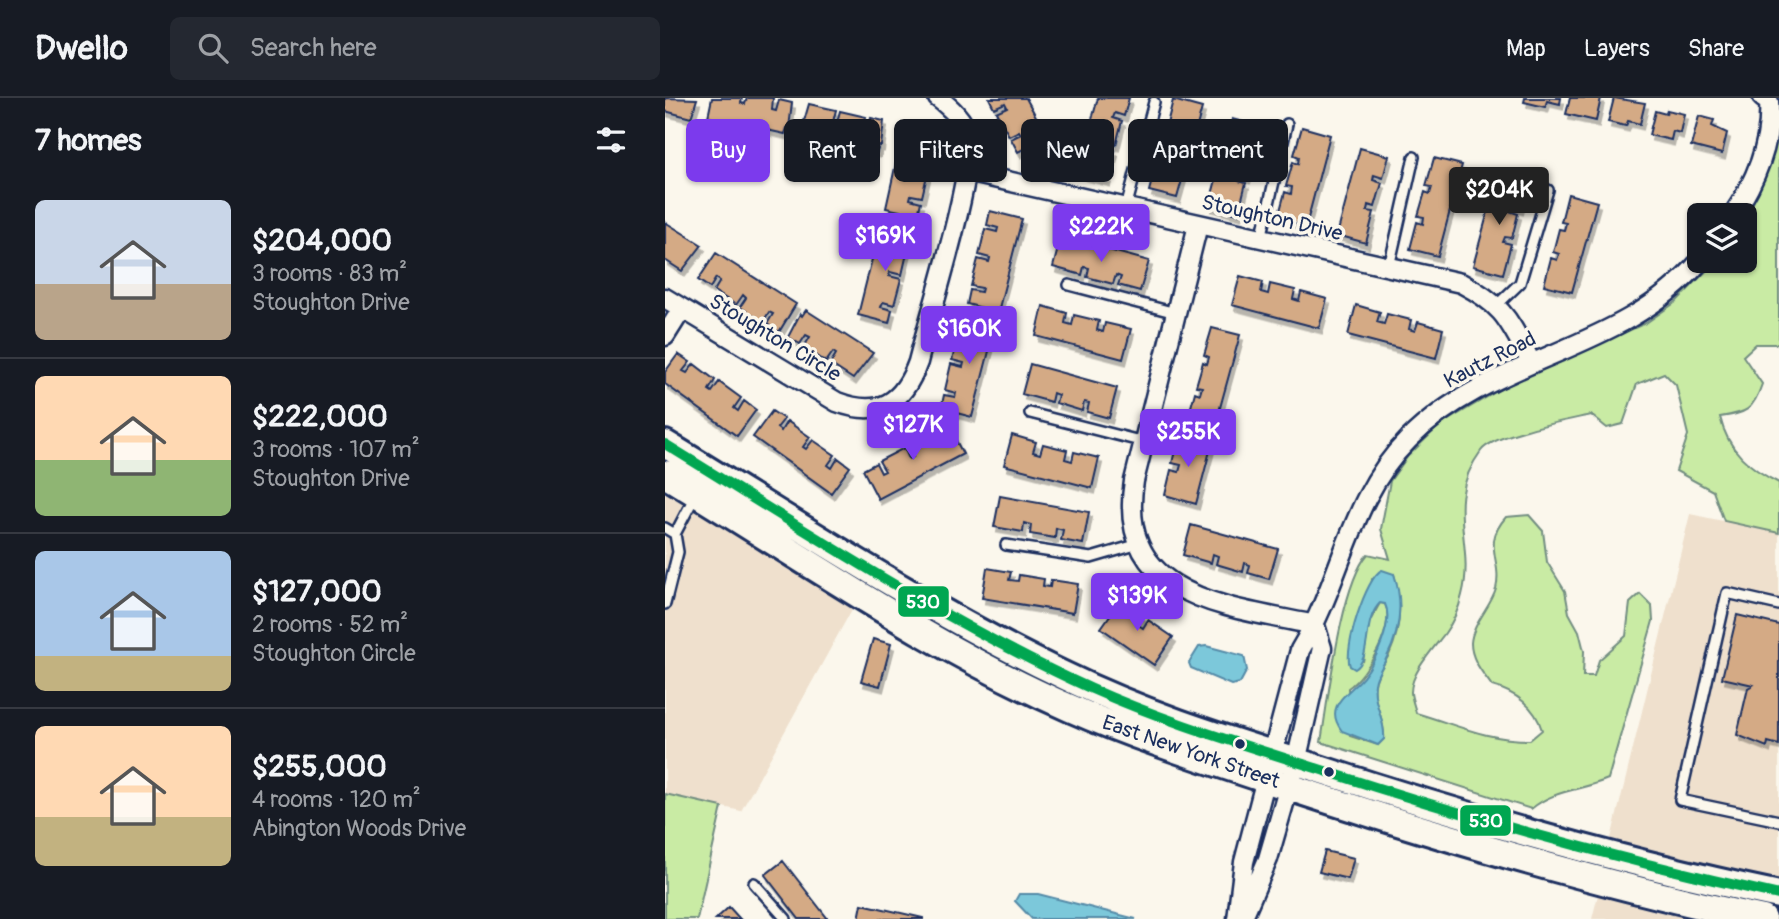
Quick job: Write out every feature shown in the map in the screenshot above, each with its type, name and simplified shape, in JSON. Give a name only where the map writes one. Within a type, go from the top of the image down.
[{"type":"main road","name":"East New York Street","points":[[665,444],[936,609],[1027,658],[1281,771],[1489,850],[1676,905],[1712,914],[1763,919]]},
{"type":"main road","name":"East New York Street","points":[[665,474],[919,629],[1011,680],[1115,727],[1558,843],[1779,895]]},
{"type":"street","name":"Stoughton Circle","points":[[938,98],[952,109],[958,119]]},
{"type":"street","points":[[1739,203],[1759,165],[1767,137],[1766,100]]},
{"type":"street","name":"Stoughton Drive","points":[[1007,181],[1461,283],[1496,306],[1517,330],[1531,362]]},
{"type":"street","name":"Stoughton Circle","points":[[665,298],[837,401],[869,408],[895,401],[906,388],[918,362],[964,182]]},
{"type":"street","points":[[1198,225],[1144,442],[1131,502],[1131,518],[1144,557],[1161,577],[1180,591],[1201,599],[1315,625]]},
{"type":"street","name":"Kautz Road","points":[[1239,919],[1268,859],[1300,650],[1315,625],[1356,516],[1384,467],[1409,439],[1449,405],[1483,384],[1613,329],[1655,304],[1687,273]]},
{"type":"street","name":"Stoughton Circle","points":[[665,336],[682,309]]},
{"type":"lane","points":[[1126,208],[1154,102]]},
{"type":"lane","points":[[1389,267],[1414,157]]},
{"type":"lane","points":[[1261,239],[1274,182]]},
{"type":"lane","points":[[1496,306],[1520,283],[1548,190]]},
{"type":"lane","points":[[1069,285],[1176,313]]},
{"type":"lane","points":[[1030,413],[1144,442]]},
{"type":"lane","points":[[665,604],[678,552],[675,534],[697,494]]},
{"type":"lane","points":[[665,528],[675,534]]},
{"type":"lane","points":[[1006,545],[1091,558],[1139,544]]},
{"type":"lane","points":[[1779,605],[1727,593],[1680,800],[1779,821]]},
{"type":"lane","points":[[754,883],[786,919]]},
{"type":"shaded area","points":[[665,486],[856,602],[741,811],[665,794]]},
{"type":"shaded area","points":[[1690,514],[1779,533],[1779,886],[1609,847]]},
{"type":"shaded area","points":[[1599,891],[1717,919],[1592,919]]},
{"type":"green space","points":[[1779,126],[1779,344],[1756,344],[1743,356],[1762,384],[1759,393],[1747,409],[1720,417],[1728,440],[1741,457],[1779,483],[1779,533],[1724,521],[1713,491],[1676,471],[1688,435],[1676,385],[1664,373],[1637,384],[1623,424],[1607,428],[1591,415],[1532,428],[1500,439],[1481,451],[1470,470],[1462,506],[1465,576],[1462,595],[1451,624],[1424,661],[1412,684],[1416,713],[1499,737],[1530,740],[1542,730],[1539,721],[1523,701],[1492,686],[1475,661],[1471,643],[1475,629],[1496,589],[1494,544],[1499,527],[1506,517],[1529,515],[1543,531],[1547,562],[1565,591],[1569,613],[1579,631],[1584,651],[1583,676],[1594,676],[1599,660],[1626,636],[1630,603],[1640,594],[1652,606],[1653,621],[1608,779],[1559,794],[1531,809],[1321,742],[1337,643],[1350,590],[1368,554],[1390,559],[1381,529],[1390,481],[1408,456],[1440,425],[1504,387],[1646,323],[1676,302],[1704,273],[1757,273],[1757,203],[1752,203],[1771,161]],"holes":[[[1394,574],[1399,605],[1396,635],[1375,685],[1375,698],[1384,732],[1384,739],[1378,745],[1350,736],[1348,688],[1371,662],[1387,625],[1385,604],[1380,603],[1369,623],[1363,662],[1372,579]]]},
{"type":"green space","points":[[665,794],[722,807],[697,919],[665,919]]},
{"type":"water","points":[[1382,570],[1394,574],[1400,607],[1395,639],[1375,684],[1375,698],[1384,732],[1384,739],[1378,745],[1342,731],[1335,714],[1340,700],[1368,670],[1382,642],[1387,612],[1385,604],[1380,603],[1371,619],[1364,657],[1355,669],[1350,666],[1350,646],[1357,615],[1369,585]]},
{"type":"water","points":[[1206,646],[1244,656],[1247,670],[1240,683],[1231,685],[1191,668],[1189,663],[1199,647]]},
{"type":"water","points":[[1019,894],[1038,894],[1136,919],[1032,919],[1015,901]]},
{"type":"building","points":[[665,98],[697,99],[691,118],[665,111]]},
{"type":"building","points":[[712,98],[742,98],[741,103],[745,104],[747,98],[773,98],[772,110],[776,111],[779,100],[792,103],[790,119],[784,119],[784,134],[770,131],[770,119],[708,117]]},
{"type":"building","points":[[989,98],[1026,98],[1037,119],[1021,119],[1021,134],[1019,131],[1009,136],[1007,119],[1000,119],[996,112],[1007,107],[1005,103],[994,108]]},
{"type":"building","points":[[1098,98],[1129,98],[1124,116],[1115,113],[1113,118],[1122,121],[1116,145],[1114,119],[1092,119]]},
{"type":"building","points":[[1525,98],[1561,98],[1560,104],[1547,101],[1545,107],[1524,102]]},
{"type":"building","points":[[1570,98],[1601,98],[1596,121],[1566,114]]},
{"type":"building","points":[[1614,98],[1645,103],[1640,124],[1628,121],[1626,126],[1608,122]]},
{"type":"building","points":[[1173,100],[1202,108],[1199,119],[1168,119]]},
{"type":"building","points":[[809,104],[836,110],[834,119],[805,119]]},
{"type":"building","points":[[1667,110],[1684,114],[1680,133],[1673,131],[1671,140],[1649,135],[1655,111],[1666,114]]},
{"type":"building","points":[[840,111],[866,119],[838,119]]},
{"type":"building","points":[[1699,116],[1714,120],[1712,126],[1727,133],[1722,154],[1691,146]]},
{"type":"building","points":[[880,120],[884,121],[880,146]]},
{"type":"building","points":[[1302,127],[1330,135],[1306,226],[1278,218],[1285,192],[1291,194],[1292,187],[1286,186],[1293,162],[1298,164],[1299,157],[1294,155]]},
{"type":"building","points":[[1021,134],[1021,150],[1018,152],[1011,139]]},
{"type":"building","points":[[1360,148],[1389,156],[1383,178],[1374,175],[1373,180],[1382,183],[1375,207],[1368,205],[1367,211],[1374,212],[1366,243],[1337,235]]},
{"type":"building","points":[[1434,158],[1462,165],[1438,256],[1410,249],[1417,222],[1423,224],[1424,217],[1418,216],[1425,192],[1430,194],[1432,187],[1426,186]]},
{"type":"building","points":[[894,172],[894,182],[925,182],[922,197],[911,195],[910,199],[921,202],[918,215],[886,208]]},
{"type":"building","points":[[1497,179],[1526,187],[1520,209],[1511,206],[1509,211],[1518,214],[1512,238],[1505,237],[1503,242],[1511,244],[1503,274],[1473,266]]},
{"type":"building","points":[[1151,182],[1181,182],[1177,198],[1149,191]]},
{"type":"building","points":[[1215,182],[1246,183],[1238,214],[1209,206]]},
{"type":"building","points":[[1568,194],[1597,202],[1572,292],[1544,285],[1551,258],[1557,260],[1559,254],[1553,252],[1559,229],[1564,230],[1566,223],[1561,222]]},
{"type":"building","points":[[990,211],[1022,219],[998,312],[967,304],[970,290],[981,292],[982,288],[971,286],[978,259],[989,262],[990,258],[979,255],[985,229],[997,232],[998,228],[987,225]]},
{"type":"building","points":[[665,222],[702,245],[682,271],[665,260]]},
{"type":"building","points":[[881,223],[912,231],[909,245],[898,242],[897,246],[908,249],[902,275],[890,272],[889,276],[901,279],[894,305],[883,302],[881,307],[892,310],[889,323],[858,315]]},
{"type":"building","points":[[1061,237],[1149,261],[1140,291],[1118,285],[1121,277],[1116,275],[1113,284],[1087,277],[1089,268],[1084,267],[1082,275],[1053,267]]},
{"type":"building","points":[[716,253],[796,304],[779,332],[767,324],[773,314],[769,312],[763,322],[740,307],[746,298],[743,295],[736,305],[714,291],[720,281],[716,278],[710,288],[698,280]]},
{"type":"building","points":[[1240,276],[1263,282],[1261,292],[1268,294],[1270,284],[1295,290],[1293,299],[1299,301],[1301,292],[1327,299],[1319,328],[1232,305]]},
{"type":"building","points":[[1356,305],[1380,312],[1377,322],[1384,324],[1387,314],[1411,320],[1409,329],[1415,331],[1418,322],[1443,329],[1436,358],[1348,335]]},
{"type":"building","points":[[1043,306],[1067,313],[1065,323],[1072,325],[1074,315],[1099,321],[1097,330],[1103,332],[1105,323],[1131,329],[1123,359],[1036,336]]},
{"type":"building","points":[[806,310],[873,353],[853,379],[830,364],[836,354],[833,352],[826,362],[804,347],[810,337],[806,335],[800,344],[788,337],[800,314],[802,316]]},
{"type":"building","points":[[964,316],[996,324],[972,417],[941,409],[944,395],[955,397],[956,393],[945,390],[951,364],[963,367],[964,363],[952,360],[959,334],[970,337],[972,332],[961,330]]},
{"type":"building","points":[[1212,328],[1240,335],[1215,426],[1188,418],[1195,392],[1200,394],[1202,387],[1196,386],[1203,362],[1207,364],[1209,357],[1204,355]]},
{"type":"building","points":[[678,354],[690,362],[683,371],[687,373],[694,364],[715,380],[709,390],[712,392],[719,382],[741,398],[734,408],[738,411],[744,401],[756,410],[737,436],[665,384],[665,372]]},
{"type":"building","points":[[1030,364],[1117,388],[1109,418],[1087,412],[1089,403],[1084,402],[1082,411],[1056,403],[1058,395],[1053,393],[1051,402],[1022,394]]},
{"type":"building","points":[[772,411],[784,419],[777,428],[781,431],[787,421],[810,437],[803,447],[806,449],[813,440],[835,455],[828,465],[832,468],[838,458],[850,467],[831,493],[753,437]]},
{"type":"building","points":[[948,425],[963,454],[878,499],[863,470],[876,463],[881,473],[885,471],[879,461],[904,448],[909,459],[913,457],[907,446],[931,434],[936,444],[941,442],[935,432]]},
{"type":"building","points":[[1179,434],[1212,443],[1196,504],[1165,495],[1171,470],[1179,472],[1181,465],[1172,463]]},
{"type":"building","points":[[1012,435],[1036,442],[1033,452],[1040,454],[1043,444],[1067,450],[1065,459],[1072,461],[1074,452],[1099,458],[1092,488],[1004,465]]},
{"type":"building","points":[[1000,496],[1089,512],[1083,544],[1061,540],[1063,530],[1056,528],[1055,538],[1030,534],[1031,525],[1024,523],[1023,532],[994,527]]},
{"type":"building","points":[[1191,525],[1278,549],[1269,579],[1248,573],[1250,565],[1245,563],[1243,572],[1216,564],[1218,556],[1213,554],[1211,563],[1183,555]]},
{"type":"building","points":[[987,568],[1011,572],[1009,580],[1018,581],[1019,575],[1044,579],[1043,586],[1050,587],[1051,580],[1078,584],[1073,613],[982,598]]},
{"type":"building","points":[[1120,601],[1143,616],[1137,624],[1143,628],[1148,620],[1173,637],[1154,665],[1101,628]]},
{"type":"building","points":[[1737,615],[1779,625],[1779,745],[1768,742],[1767,747],[1737,735],[1748,688],[1753,685],[1722,678]]},
{"type":"building","points":[[873,639],[891,644],[880,686],[861,681]]},
{"type":"building","points":[[1325,851],[1354,858],[1348,879],[1319,872]]},
{"type":"building","points":[[783,861],[828,919],[799,919],[765,875]]},
{"type":"building","points":[[862,904],[923,918],[923,919],[859,919]]},
{"type":"building","points":[[729,907],[740,919],[716,919]]},
{"type":"transit line","name":"530","points":[[665,444],[928,604],[1037,662],[1120,701],[1206,732],[1435,805],[1606,853],[1779,895]]}]
